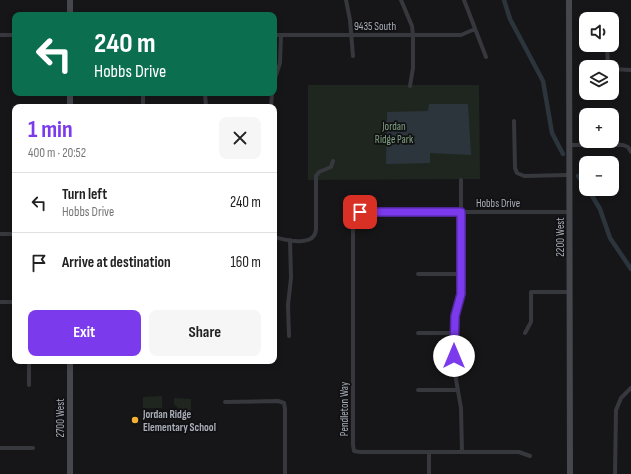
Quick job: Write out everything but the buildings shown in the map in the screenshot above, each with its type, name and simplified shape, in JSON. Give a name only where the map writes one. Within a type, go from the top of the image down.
[{"type":"street","points":[[70,0],[70,12]]},
{"type":"street","points":[[346,0],[353,56]]},
{"type":"street","points":[[402,0],[412,26],[413,35],[413,68],[410,86]]},
{"type":"street","points":[[464,0],[486,57]]},
{"type":"street","name":"2200 West","points":[[569,0],[570,474]]},
{"type":"street","name":"9435 South","points":[[277,35],[461,34],[475,29]]},
{"type":"street","points":[[0,35],[12,35]]},
{"type":"street","points":[[277,72],[280,63],[281,35]]},
{"type":"street","points":[[619,69],[631,70]]},
{"type":"street","points":[[514,121],[516,173],[524,176],[569,175]]},
{"type":"street","points":[[569,145],[624,145],[628,147],[631,152]]},
{"type":"street","points":[[277,238],[290,240],[309,240],[315,234],[316,176],[319,172],[331,166],[333,161]]},
{"type":"street","points":[[461,180],[462,274],[461,294],[455,316],[454,333],[455,374],[461,408],[462,452]]},
{"type":"street","name":"Hobbs Drive","points":[[354,213],[570,212]]},
{"type":"street","name":"Pendleton Way","points":[[354,213],[354,451],[519,452],[530,456]]},
{"type":"street","points":[[0,234],[12,234]]},
{"type":"street","points":[[289,336],[288,305],[291,278],[290,240]]},
{"type":"street","points":[[418,274],[462,274]]},
{"type":"street","points":[[525,333],[531,322],[531,292],[570,292]]},
{"type":"street","points":[[0,302],[12,302]]},
{"type":"street","points":[[418,333],[454,333]]},
{"type":"street","points":[[29,364],[29,385]]},
{"type":"street","name":"2700 West","points":[[70,364],[70,474]]},
{"type":"street","points":[[615,474],[616,410],[621,398],[631,388]]},
{"type":"street","points":[[418,390],[458,390]]},
{"type":"street","points":[[225,402],[284,403],[285,474]]},
{"type":"street","points":[[0,448],[33,448]]},
{"type":"street","points":[[429,452],[429,474]]},
{"type":"green space","name":"Jordan Ridge Park","points":[[308,85],[479,85],[480,179],[308,180]]},
{"type":"green space","points":[[162,396],[162,408],[143,408],[143,397]]},
{"type":"green space","points":[[174,398],[191,399],[191,415],[185,415],[174,404]]},
{"type":"shaded area","points":[[429,104],[468,104],[471,155],[430,153],[430,163],[386,164],[387,112],[428,111]]},
{"type":"waterway","points":[[504,0],[510,19],[543,81],[552,133],[563,154]]},
{"type":"waterway","points":[[592,196],[600,209],[610,238],[631,269]]},
{"type":"place","name":"Jordan Ridge Elementary School","points":[[135,420]]},
{"type":"route","points":[[360,212],[461,212],[461,294],[454,322],[454,356]]}]
